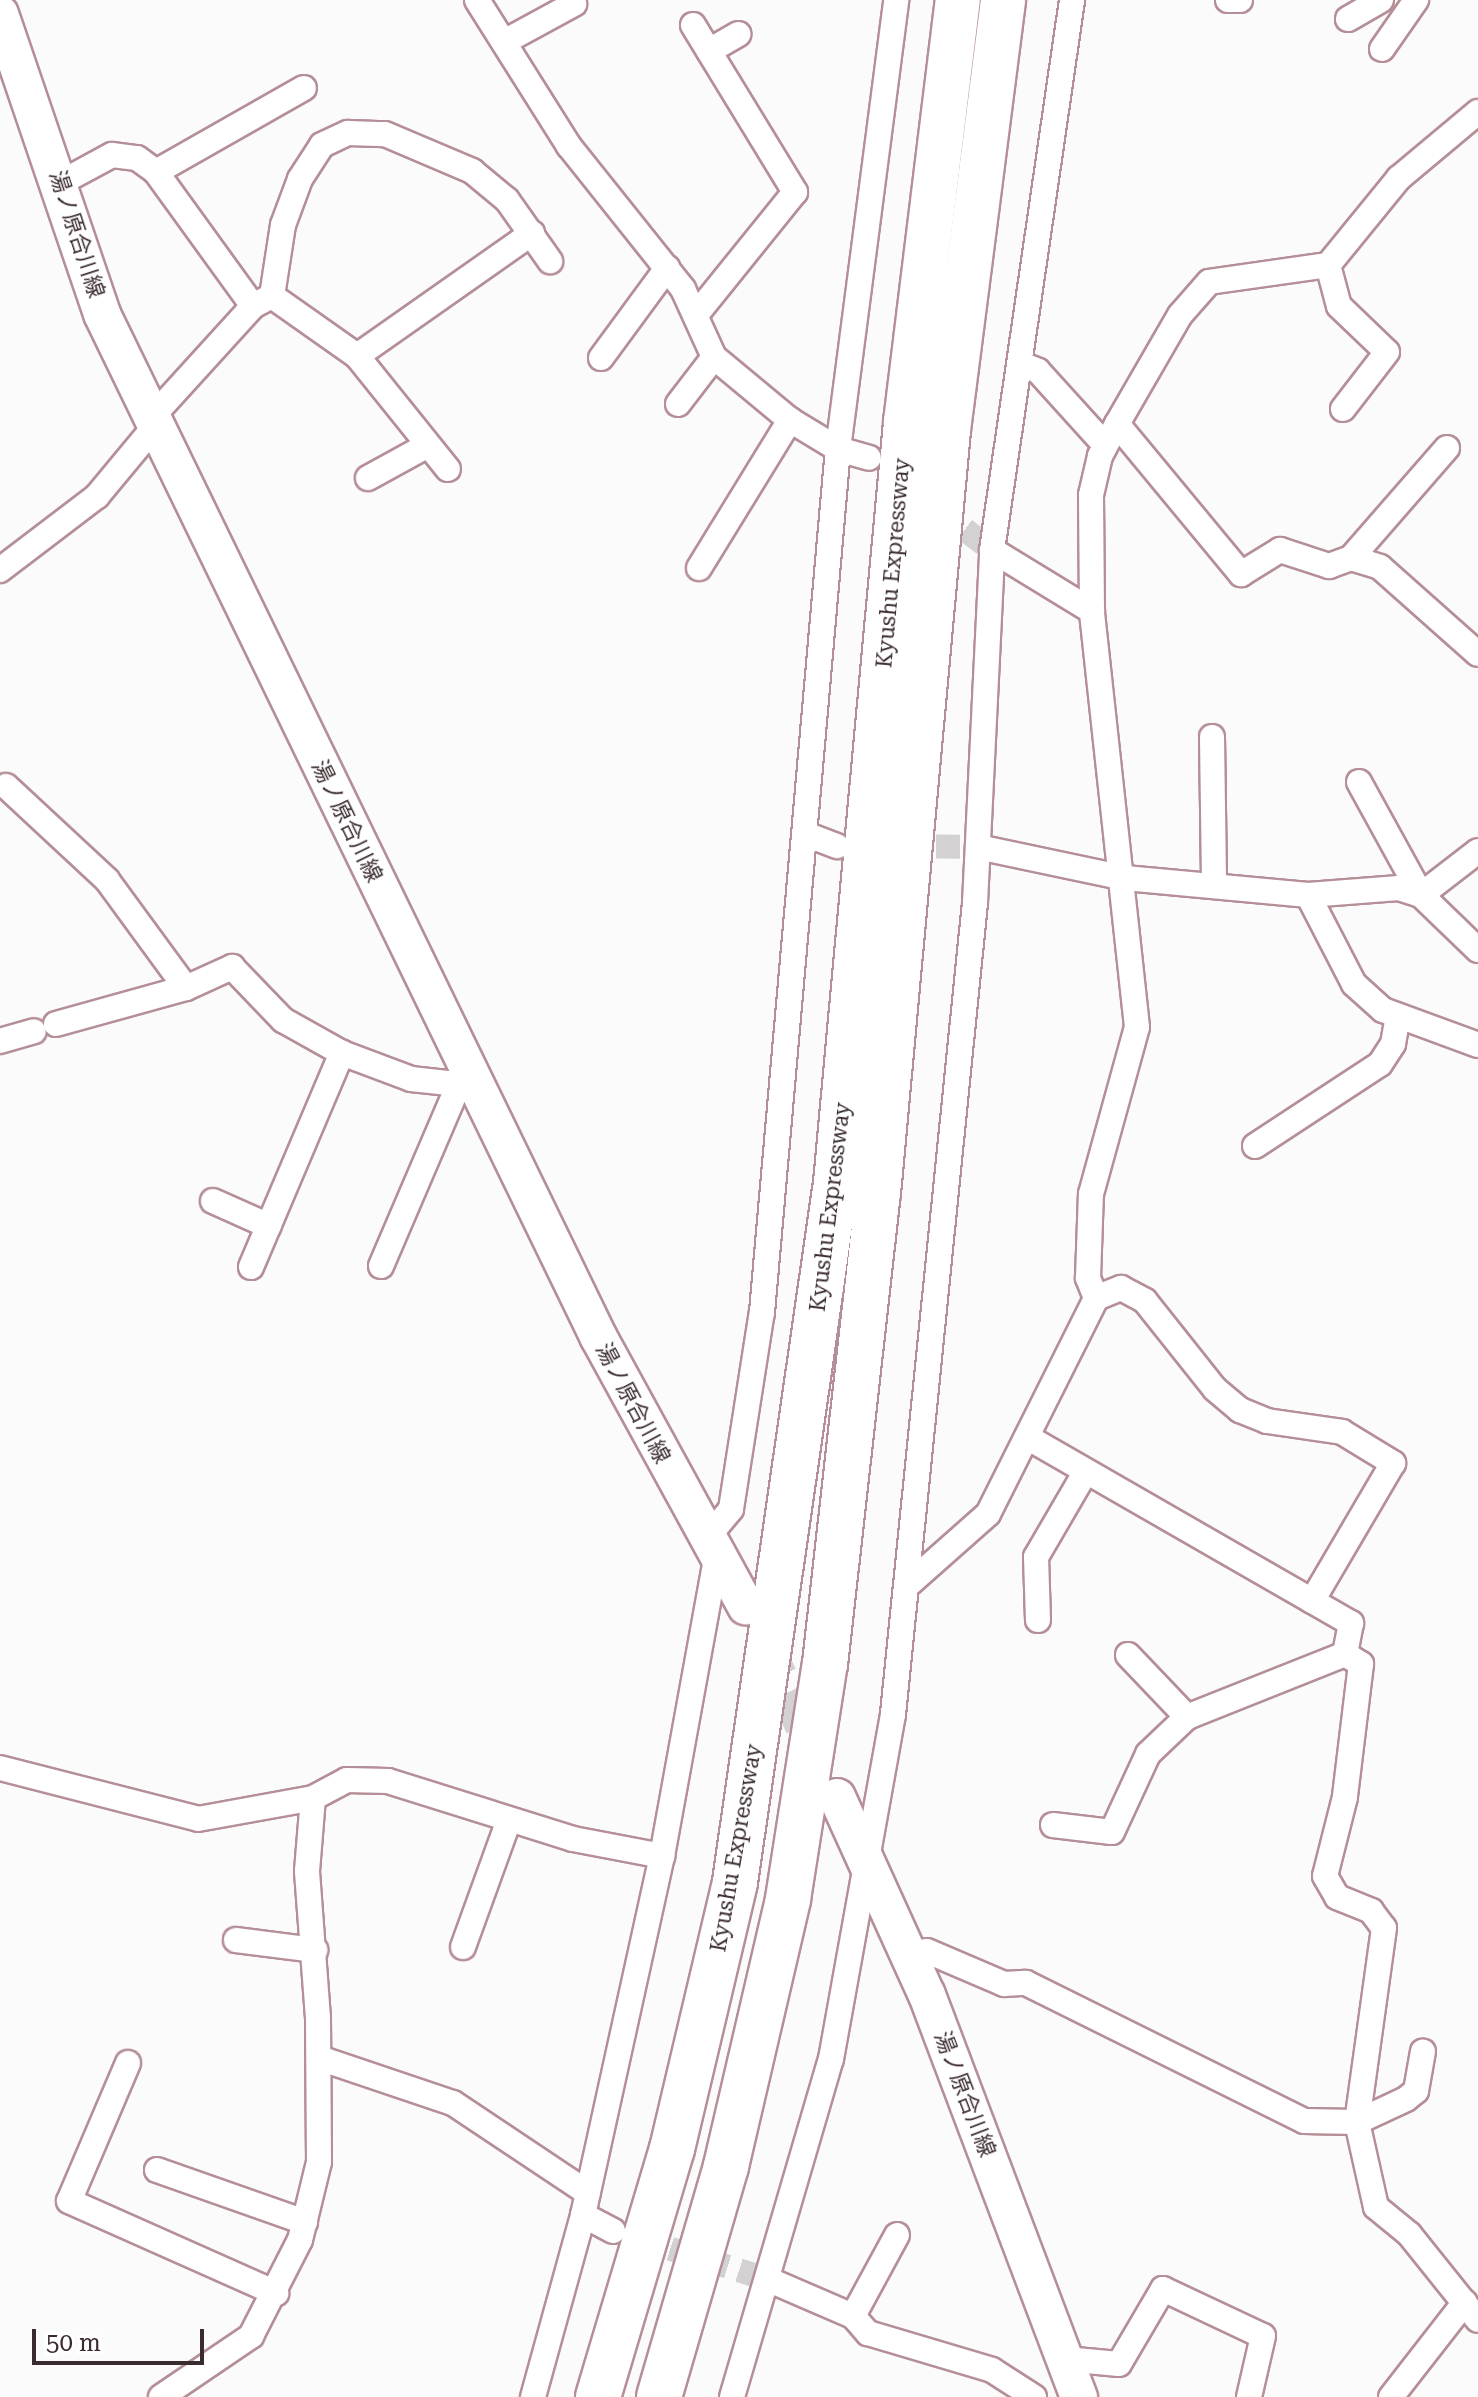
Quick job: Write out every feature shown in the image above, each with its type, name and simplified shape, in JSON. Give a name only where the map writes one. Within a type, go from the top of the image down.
[{"type":"highway","name":"Kyushu Expressway","points":[[598,2397],[672,2149],[735,1882],[836,1183],[906,422],[958,0]]},
{"type":"highway","name":"Kyushu Expressway","points":[[659,2397],[726,2166],[788,1899],[825,1664],[878,1193],[948,430],[1003,0]]},
{"type":"main road","name":"湯ノ原合川線","points":[[0,14],[62,182],[102,314],[467,1085],[711,1550],[746,1606]]},
{"type":"main road","name":"湯ノ原合川線","points":[[837,1797],[909,1954],[1079,2397]]},
{"type":"street","points":[[477,0],[569,146],[667,268],[698,312],[700,337],[714,357],[790,420],[838,449],[869,458]]},
{"type":"street","points":[[533,2397],[586,2204],[662,1856],[711,1550],[731,1509],[748,1411],[808,835],[838,449],[896,0]]},
{"type":"street","points":[[732,2397],[831,2059],[893,1714],[910,1583],[978,847],[992,550],[1072,0]]},
{"type":"street","points":[[1228,0],[1240,0]]},
{"type":"street","points":[[1348,19],[1381,0]]},
{"type":"street","points":[[1382,49],[1416,0]]},
{"type":"street","points":[[504,42],[574,4]]},
{"type":"street","points":[[693,25],[795,192],[698,312]]},
{"type":"street","points":[[709,51],[738,34]]},
{"type":"street","points":[[156,172],[304,88]]},
{"type":"street","points":[[1096,1298],[1088,1278],[1091,1194],[1137,1027],[1125,878],[1098,698],[1092,611],[1091,495],[1111,435],[1180,315],[1209,282],[1328,265],[1399,178],[1478,112]]},
{"type":"street","points":[[0,570],[97,496],[154,420],[263,301],[283,225],[300,179],[322,145],[348,133],[385,134],[472,171],[507,200],[550,261]]},
{"type":"street","points":[[62,182],[112,155],[137,158],[156,172],[263,301],[357,356],[448,469]]},
{"type":"street","points":[[357,356],[532,233]]},
{"type":"street","points":[[1328,265],[1339,306],[1387,352],[1343,409]]},
{"type":"street","points":[[601,358],[667,268]]},
{"type":"street","points":[[678,404],[714,357]]},
{"type":"street","points":[[1021,364],[1038,371],[1111,435],[1241,574],[1280,550],[1329,566],[1351,558],[1447,448]]},
{"type":"street","points":[[699,568],[790,420]]},
{"type":"street","points":[[368,478],[428,445]]},
{"type":"street","points":[[992,550],[1092,611]]},
{"type":"street","points":[[1351,558],[1380,567],[1408,587],[1478,654]]},
{"type":"street","points":[[1212,737],[1214,884]]},
{"type":"street","points":[[1359,782],[1421,895],[1478,950]]},
{"type":"street","points":[[2,786],[107,880],[186,988]]},
{"type":"street","points":[[808,835],[837,846]]},
{"type":"street","points":[[978,847],[1125,878],[1308,895],[1399,888],[1421,895]]},
{"type":"street","points":[[1421,895],[1478,851]]},
{"type":"street","points":[[1308,895],[1354,984],[1398,1017],[1478,1045]]},
{"type":"street","points":[[0,1041],[186,988],[232,967],[283,1020],[342,1053],[411,1079],[467,1085],[381,1266]]},
{"type":"street","points":[[1255,1146],[1380,1064],[1393,1044],[1398,1017]]},
{"type":"street","points":[[251,1267],[342,1053]]},
{"type":"street","points":[[213,1201],[269,1226]]},
{"type":"street","points":[[910,1583],[988,1514],[1096,1298],[1121,1288],[1145,1301],[1215,1389],[1240,1410],[1267,1421],[1342,1432],[1393,1463],[1312,1601]]},
{"type":"street","points":[[1027,1437],[1351,1623],[1345,1654]]},
{"type":"street","points":[[1038,1620],[1036,1557],[1086,1471]]},
{"type":"street","points":[[1053,1825],[1112,1832],[1148,1754],[1187,1717],[1345,1654]]},
{"type":"street","points":[[1345,1654],[1361,1664],[1345,1797],[1325,1876],[1337,1897],[1371,1911],[1384,1928],[1357,2122],[1376,2207],[1409,2234],[1471,2311],[1391,2397]]},
{"type":"street","points":[[1128,1655],[1187,1717]]},
{"type":"street","points":[[0,1768],[80,1794],[198,1819],[313,1798],[347,1780],[388,1781],[509,1820],[662,1856]]},
{"type":"street","points":[[161,2397],[251,2336],[276,2293],[305,2222],[319,2162],[315,1950],[307,1871],[313,1798]]},
{"type":"street","points":[[463,1947],[509,1820]]},
{"type":"street","points":[[236,1940],[315,1950]]},
{"type":"street","points":[[909,1954],[927,1951],[1004,1984],[1026,1983],[1304,2121],[1357,2122],[1416,2091],[1423,2052]]},
{"type":"street","points":[[319,2058],[453,2103],[586,2204],[613,2231]]},
{"type":"street","points":[[128,2063],[69,2201],[276,2293]]},
{"type":"street","points":[[157,2170],[305,2222]]},
{"type":"street","points":[[853,2316],[897,2235]]},
{"type":"street","points":[[767,2279],[853,2316],[868,2333],[992,2370],[1034,2397]]},
{"type":"street","points":[[1065,2359],[1119,2364],[1163,2289],[1263,2336],[1249,2397]]},
{"type":"tunnel","points":[[936,508],[992,550]]},
{"type":"tunnel","points":[[900,846],[978,847]]},
{"type":"tunnel","points":[[764,1644],[816,1753]]},
{"type":"tunnel","points":[[636,2238],[767,2279]]}]
